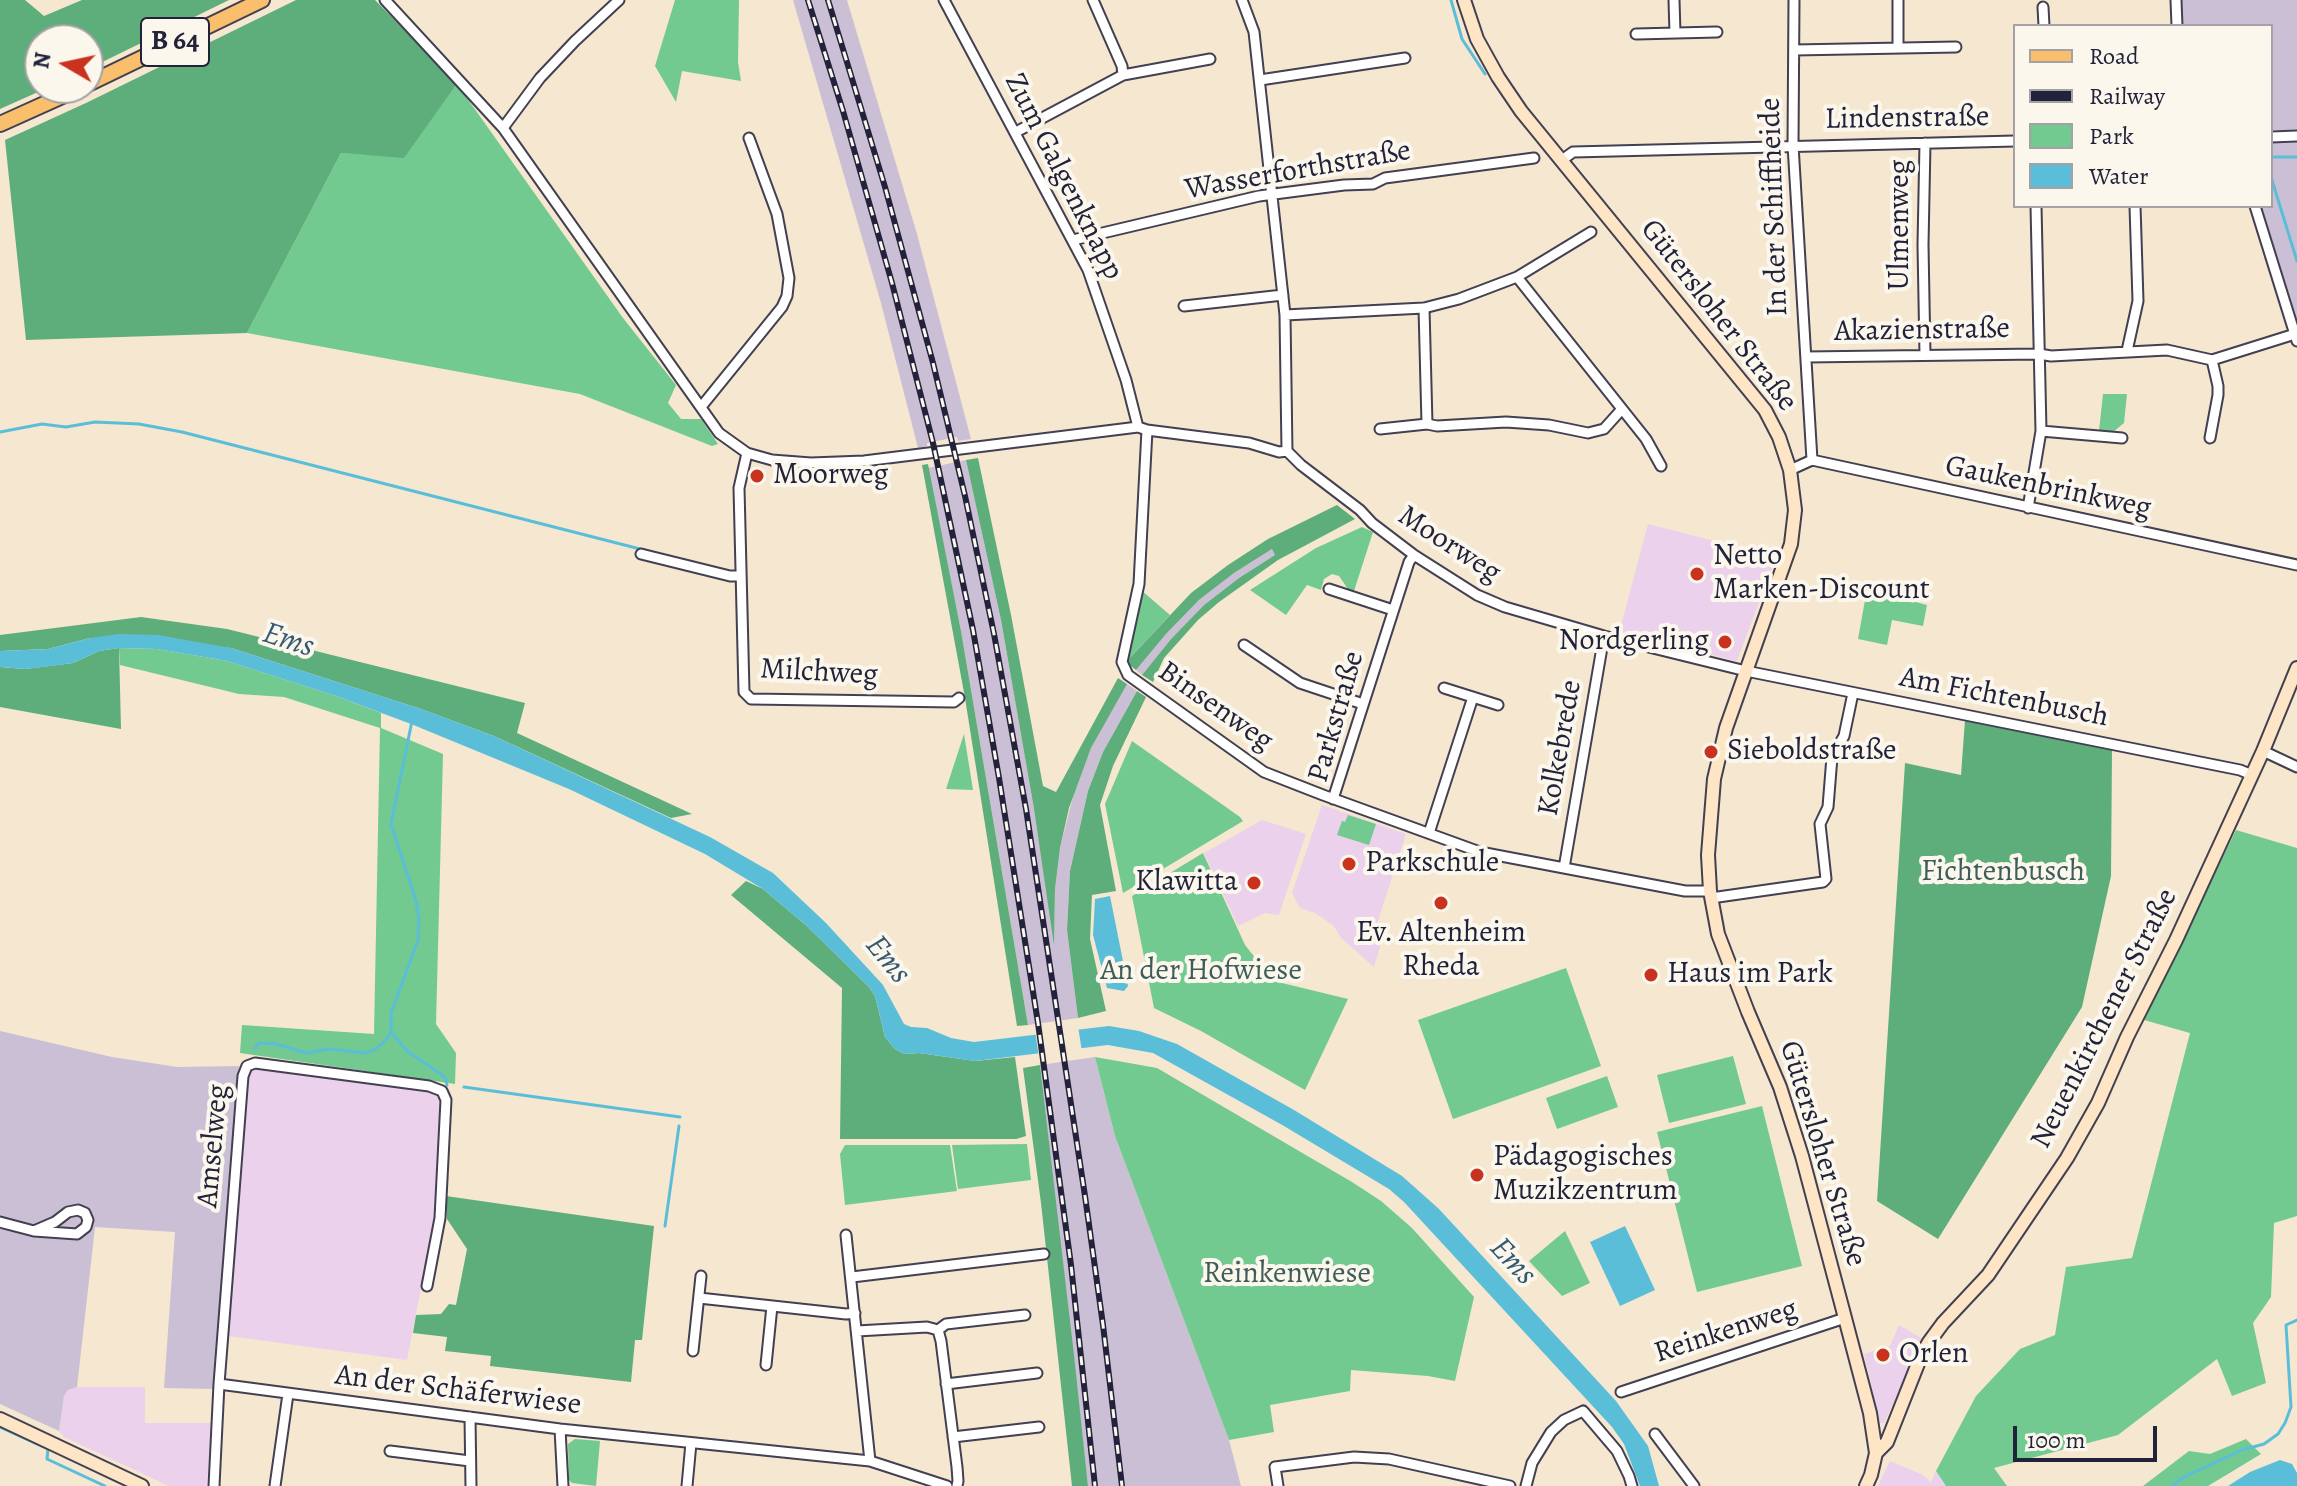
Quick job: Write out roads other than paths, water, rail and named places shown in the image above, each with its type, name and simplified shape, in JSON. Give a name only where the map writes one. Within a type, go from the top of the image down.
[{"type":"main road","name":"B 64","points":[[104,76],[262,0]]},
{"type":"main road","name":"Gütersloher Straße","points":[[1464,0],[1477,39],[1521,111],[1765,410],[1779,437],[1790,470],[1795,510],[1791,544],[1726,728],[1714,779],[1708,855],[1718,934],[1780,1087],[1802,1156],[1870,1413],[1876,1453],[1866,1486]]},
{"type":"main road","points":[[0,124],[44,104]]},
{"type":"main road","name":"Neuenkirchener Straße","points":[[1876,1453],[1887,1442],[1929,1342],[1988,1275],[2067,1158],[2098,1103],[2263,751],[2297,668]]},
{"type":"main road","points":[[0,1419],[142,1486]]},
{"type":"street","points":[[385,0],[503,128],[719,433],[747,453],[772,460],[811,463],[864,461],[1143,429],[1232,440],[1279,452],[1287,451],[1285,315],[1254,32],[1242,0]]},
{"type":"street","points":[[503,128],[540,78],[619,0]]},
{"type":"street","name":"Zum Galgenknapp","points":[[944,0],[1088,270],[1143,429]]},
{"type":"street","points":[[1093,0],[1122,66],[1123,75]]},
{"type":"street","points":[[1674,0],[1675,33]]},
{"type":"street","name":"In der Schiffheide","points":[[1794,0],[1793,145],[1812,460]]},
{"type":"street","points":[[1898,0],[1898,48]]},
{"type":"street","points":[[2176,0],[2177,24]]},
{"type":"street","points":[[2043,7],[2044,24]]},
{"type":"street","points":[[1636,34],[1717,32]]},
{"type":"street","points":[[1794,50],[1956,47]]},
{"type":"street","points":[[1260,80],[1405,58]]},
{"type":"street","points":[[1016,132],[1123,75],[1210,59]]},
{"type":"street","points":[[2273,137],[2297,136]]},
{"type":"street","points":[[701,407],[782,307],[787,296],[789,278],[777,214],[749,138]]},
{"type":"street","name":"Lindenstraße","points":[[1562,160],[1573,152],[2013,141]]},
{"type":"street","name":"Ulmenweg","points":[[1925,143],[1925,355]]},
{"type":"street","name":"Wasserforthstraße","points":[[1073,240],[1259,196],[1373,184],[1385,178],[1534,158]]},
{"type":"street","points":[[2028,508],[2041,431],[2036,208]]},
{"type":"street","points":[[2127,351],[2138,301],[2135,208]]},
{"type":"street","points":[[2210,438],[2218,395],[2212,360],[2296,338],[2256,208]]},
{"type":"street","points":[[1285,315],[1424,308],[1459,299],[1517,277],[1591,232]]},
{"type":"street","points":[[1517,277],[1646,439],[1661,466]]},
{"type":"street","points":[[1184,306],[1283,295]]},
{"type":"street","points":[[1424,308],[1427,424]]},
{"type":"street","name":"Akazienstraße","points":[[1806,357],[2051,356],[2167,350],[2212,360]]},
{"type":"street","points":[[1380,429],[1506,422],[1549,425],[1588,433],[1604,429],[1622,409]]},
{"type":"street","name":"Binsenweg","points":[[1143,429],[1139,584],[1122,662],[1128,675],[1264,772],[1333,799]]},
{"type":"street","points":[[2041,431],[2122,438]]},
{"type":"street","name":"Moorweg","points":[[1287,451],[1414,555],[1477,595],[1496,604],[1604,636],[1746,671]]},
{"type":"street","name":"Milchweg","points":[[747,453],[739,488],[744,692],[751,699],[954,702],[959,698]]},
{"type":"street","points":[[1790,470],[1812,460]]},
{"type":"street","name":"Gaukenbrinkweg","points":[[1812,460],[2297,565]]},
{"type":"street","points":[[641,554],[740,576]]},
{"type":"street","name":"Parkstraße","points":[[1414,555],[1393,610],[1333,799],[1480,852],[1711,894]]},
{"type":"street","points":[[1329,589],[1393,610]]},
{"type":"street","name":"Kolkebrede","points":[[1564,868],[1604,636]]},
{"type":"street","points":[[1244,645],[1300,683],[1363,704]]},
{"type":"street","name":"Am Fichtenbusch","points":[[1746,671],[2240,770],[2252,775]]},
{"type":"street","points":[[1444,688],[1498,705]]},
{"type":"street","points":[[1711,894],[1823,882],[1826,879],[1820,824],[1828,807],[1832,757],[1844,736],[1853,693]]},
{"type":"street","points":[[1429,833],[1473,697]]},
{"type":"street","points":[[2263,751],[2297,767]]},
{"type":"street","name":"Amselweg","points":[[215,1485],[219,1384],[243,1076],[247,1066],[255,1063],[429,1086],[442,1091],[446,1100],[440,1218],[427,1286]]},
{"type":"street","points":[[0,1222],[34,1231],[77,1234],[86,1227],[88,1220],[85,1213],[78,1210],[68,1212],[34,1231]]},
{"type":"street","points":[[846,1235],[870,1461]]},
{"type":"street","points":[[852,1277],[1044,1254]]},
{"type":"street","points":[[693,1351],[701,1276]]},
{"type":"street","points":[[699,1298],[855,1313]]},
{"type":"street","points":[[766,1365],[772,1306]]},
{"type":"street","points":[[938,1330],[946,1324],[1025,1315]]},
{"type":"street","name":"Reinkenweg","points":[[1621,1392],[1845,1318]]},
{"type":"street","points":[[857,1331],[927,1327],[938,1330]]},
{"type":"street","points":[[938,1330],[957,1486]]},
{"type":"street","points":[[946,1384],[1037,1373]]},
{"type":"street","name":"An der Schäferwiese","points":[[219,1384],[560,1429],[870,1461],[947,1486]]},
{"type":"street","points":[[275,1486],[288,1394]]},
{"type":"street","points":[[1526,1486],[1532,1463],[1551,1432],[1564,1420],[1583,1411],[1617,1451],[1632,1486]]},
{"type":"street","points":[[470,1417],[471,1486]]},
{"type":"street","points":[[953,1437],[1039,1427]]},
{"type":"street","points":[[560,1429],[563,1486]]},
{"type":"street","points":[[1655,1434],[1694,1486]]},
{"type":"street","points":[[687,1486],[691,1443]]},
{"type":"street","points":[[390,1451],[470,1461]]},
{"type":"street","points":[[1278,1486],[1275,1467],[1354,1457],[1389,1459],[1510,1486]]},
{"type":"water","points":[[119,634],[158,635],[231,648],[418,708],[494,736],[710,837],[773,873],[826,923],[883,985],[904,1024],[911,1027],[927,1028],[951,1038],[974,1042],[1109,1026],[1139,1031],[1177,1044],[1402,1176],[1439,1209],[1616,1401],[1648,1446],[1659,1486],[1640,1486],[1624,1444],[1612,1427],[1389,1189],[1153,1053],[1108,1045],[975,1061],[919,1053],[904,1054],[885,1037],[875,996],[869,987],[808,927],[763,889],[705,854],[569,789],[411,724],[227,661],[157,649],[119,648],[99,651],[73,663],[25,669],[0,667],[0,651],[48,649]]},
{"type":"water","points":[[1110,896],[1128,986],[1124,991],[1107,988],[1093,935],[1095,899]]},
{"type":"water","points":[[1625,1226],[1655,1290],[1620,1306],[1590,1242]]},
{"type":"water","points":[[2280,1460],[2292,1464],[2297,1473],[2297,1486],[2228,1486],[2250,1472]]},
{"type":"waterway","points":[[1451,0],[1462,39],[1485,74]]},
{"type":"waterway","points":[[2273,157],[2297,157]]},
{"type":"waterway","points":[[2273,183],[2297,261]]},
{"type":"waterway","points":[[0,432],[42,424],[66,427],[95,422],[139,424],[182,432],[648,551]]},
{"type":"waterway","points":[[255,1048],[259,1043],[276,1044],[306,1053],[328,1049],[367,1053],[377,1048],[391,1032],[391,1013],[418,940],[416,901],[391,824],[412,721]]},
{"type":"waterway","points":[[391,1032],[407,1051],[445,1077],[447,1085]]},
{"type":"waterway","points":[[464,1087],[680,1117]]},
{"type":"waterway","points":[[665,1226],[679,1126]]},
{"type":"waterway","points":[[2172,1486],[2184,1477],[2242,1450],[2264,1444],[2278,1434],[2291,1407],[2286,1325],[2297,1320]]},
{"type":"waterway","points":[[0,1427],[48,1449],[47,1459],[105,1486]]},
{"type":"railway","points":[[808,0],[892,283],[933,443],[973,630],[1038,1023],[1071,1265],[1095,1486]]},
{"type":"railway","points":[[828,0],[885,187],[933,363],[994,634],[1026,809],[1085,1196],[1122,1486]]},
{"type":"place","name":"Moorweg","points":[[757,476]]},
{"type":"place","name":"Netto Marken-Discount","points":[[1697,574]]},
{"type":"place","name":"Nordgerling","points":[[1725,642]]},
{"type":"place","name":"Sieboldstraße","points":[[1711,752]]},
{"type":"place","name":"Parkschule","points":[[1349,864]]},
{"type":"place","name":"Klawitta","points":[[1254,883]]},
{"type":"place","name":"Ev. Altenheim Rheda","points":[[1441,903]]},
{"type":"place","name":"Haus im Park","points":[[1651,975]]},
{"type":"place","name":"Pädagogisches Muzikzentrum","points":[[1477,1175]]},
{"type":"place","name":"Orlen","points":[[1883,1355]]},
{"type":"water label","name":"Ems","points":[[288,641]]},
{"type":"water label","name":"Ems","points":[[887,960]]},
{"type":"water label","name":"Ems","points":[[1512,1262]]},
{"type":"park label","name":"Fichtenbusch","points":[[2003,873]]},
{"type":"park label","name":"An der Hofwiese","points":[[1201,972]]},
{"type":"park label","name":"Reinkenwiese","points":[[1287,1275]]}]
